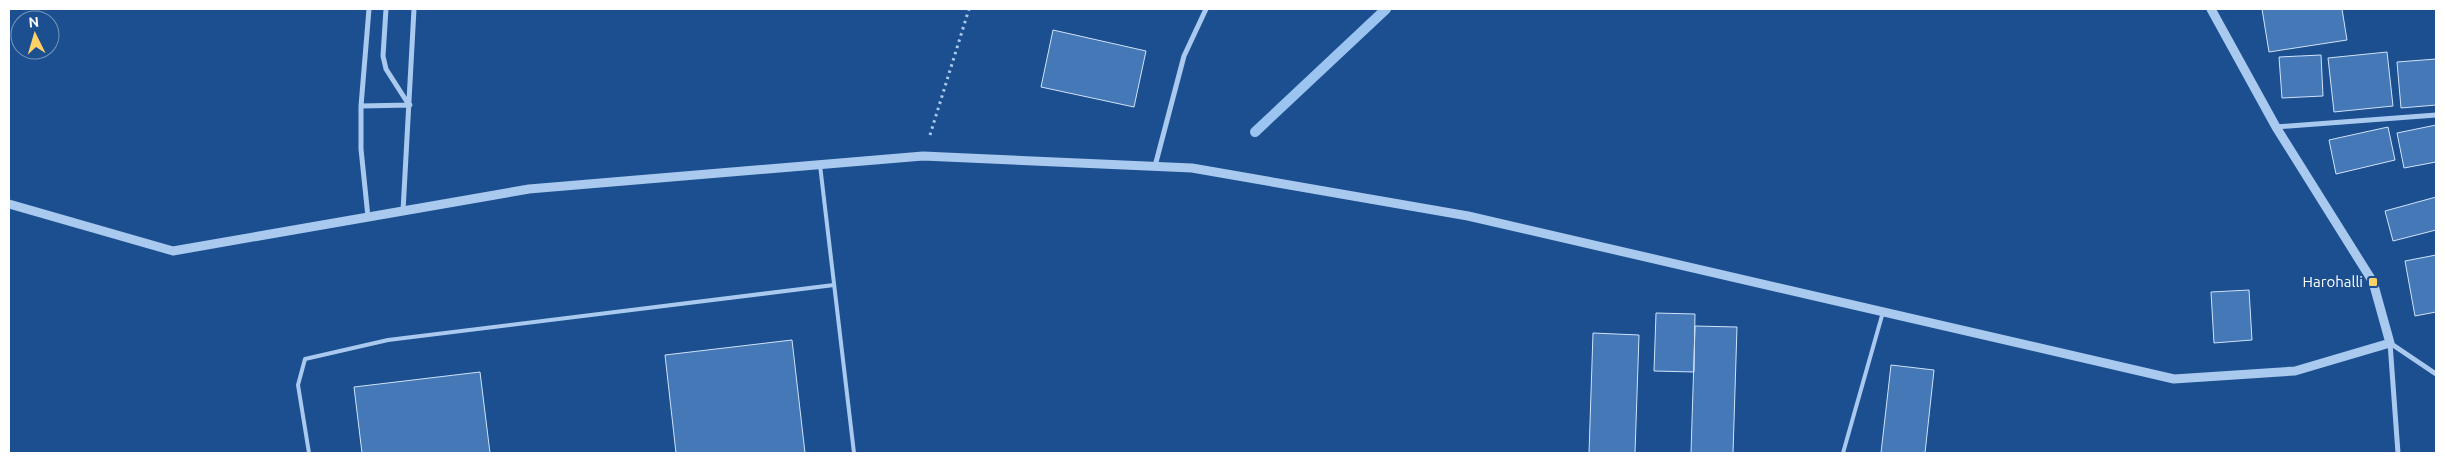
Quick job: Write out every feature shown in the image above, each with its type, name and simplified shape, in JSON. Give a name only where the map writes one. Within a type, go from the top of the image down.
[{"type":"street","points":[[368,217],[361,150],[361,106],[369,9]]},
{"type":"street","points":[[386,9],[383,56],[386,70],[410,105]]},
{"type":"street","points":[[403,211],[414,9]]},
{"type":"street","points":[[1155,166],[1184,56],[1206,9]]},
{"type":"street","points":[[2211,9],[2276,127],[2373,282],[2390,343],[2398,453]]},
{"type":"street","points":[[361,106],[410,105]]},
{"type":"street","points":[[2276,127],[2436,116]]},
{"type":"street","points":[[9,204],[173,251],[529,189],[923,156],[1192,168],[1468,216],[2174,379],[2295,371],[2390,343]]},
{"type":"street","points":[[2390,343],[2436,374]]},
{"type":"lane","points":[[820,165],[854,453]]},
{"type":"lane","points":[[309,453],[298,385],[305,359],[388,340],[834,284]]},
{"type":"lane","points":[[1843,453],[1883,312]]},
{"type":"path","points":[[923,156],[969,9]]},
{"type":"building","points":[[2262,9],[2342,9],[2347,40],[2269,52]]},
{"type":"building","points":[[1053,30],[1146,51],[1134,107],[1041,87]]},
{"type":"building","points":[[2387,52],[2393,106],[2334,112],[2328,58]]},
{"type":"building","points":[[2321,55],[2323,96],[2282,98],[2279,57]]},
{"type":"building","points":[[2436,59],[2436,105],[2401,108],[2397,62]]},
{"type":"building","points":[[2436,125],[2436,162],[2404,168],[2397,133]]},
{"type":"building","points":[[2388,127],[2395,160],[2336,174],[2329,140]]},
{"type":"building","points":[[2436,197],[2436,230],[2393,241],[2385,211]]},
{"type":"building","points":[[2436,255],[2436,312],[2415,316],[2405,261]]},
{"type":"building","points":[[2249,290],[2252,340],[2214,343],[2211,292]]},
{"type":"building","points":[[1656,313],[1695,314],[1694,372],[1654,371]]},
{"type":"building","points":[[1695,326],[1737,327],[1733,453],[1691,453]]},
{"type":"building","points":[[1593,333],[1639,335],[1635,453],[1589,453]]},
{"type":"building","points":[[792,340],[805,453],[676,453],[665,355]]},
{"type":"building","points":[[1891,365],[1934,370],[1925,453],[1881,453]]},
{"type":"building","points":[[480,372],[490,453],[362,453],[354,387]]},
{"type":"waterway","points":[[1255,132],[1386,9]]},
{"type":"place","name":"Harohalli","points":[[2373,282]]}]
